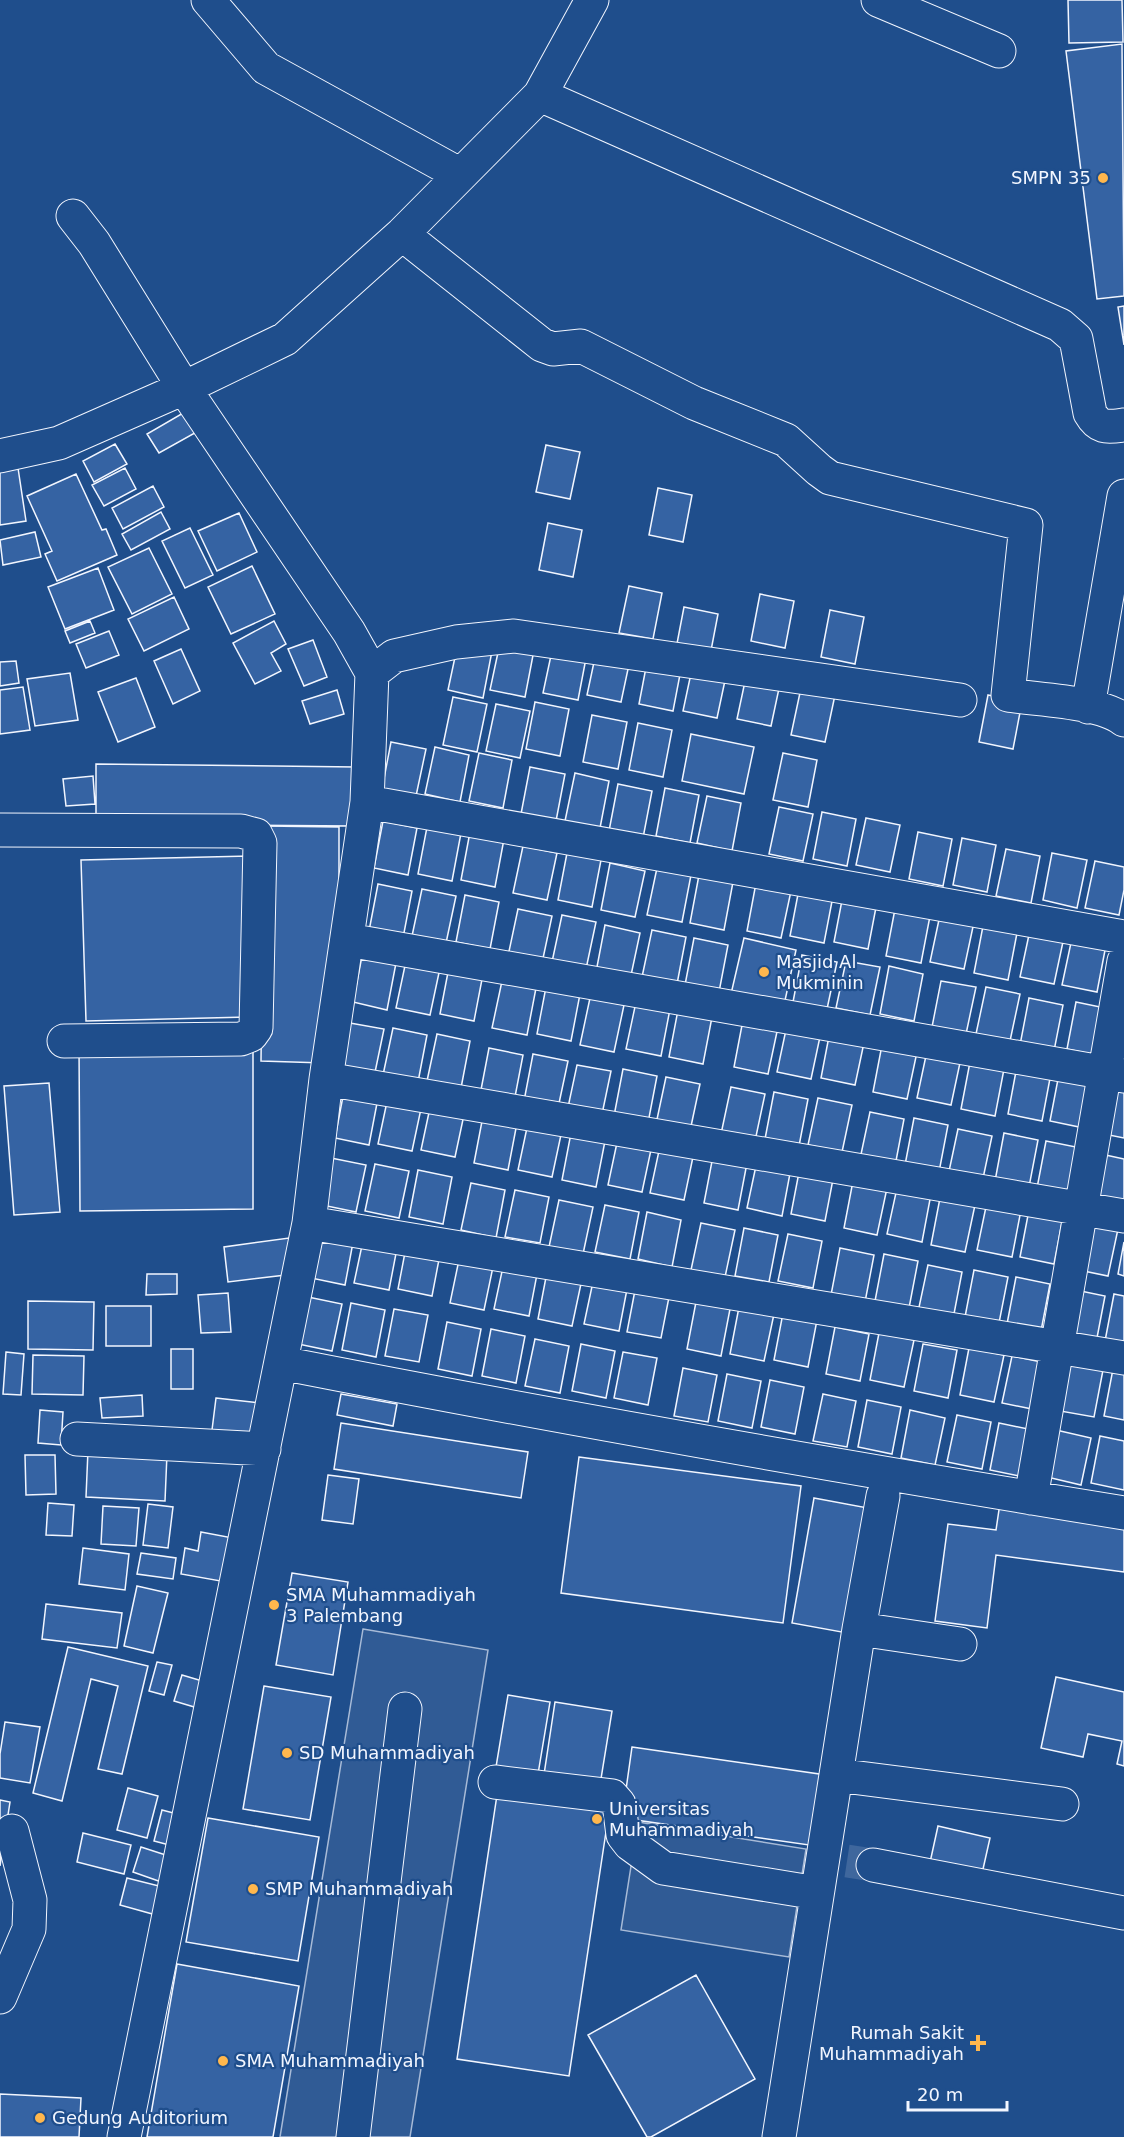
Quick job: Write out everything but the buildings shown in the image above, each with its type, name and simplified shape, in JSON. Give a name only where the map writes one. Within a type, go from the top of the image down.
[{"type":"street","points":[[208,0],[266,68],[459,174]]},
{"type":"street","points":[[0,456],[58,444],[184,388],[285,339],[402,234],[459,174],[540,95],[592,0]]},
{"type":"street","points":[[878,0],[999,51]]},
{"type":"street","points":[[540,95],[1060,325],[1076,339],[1090,413],[1095,422],[1104,428],[1124,425]]},
{"type":"street","points":[[73,216],[100,252],[184,388],[315,580],[349,632],[372,673],[367,802],[326,1079],[309,1223],[124,2137]]},
{"type":"street","points":[[402,234],[542,345],[554,349],[581,346],[694,403],[786,440],[831,478],[1026,525],[1008,695],[1088,707],[1117,714],[1124,720]]},
{"type":"street","points":[[1088,707],[1124,496]]},
{"type":"street","points":[[372,673],[394,656],[456,642],[514,636],[960,700]]},
{"type":"street","points":[[367,802],[1124,937]]},
{"type":"street","points":[[0,830],[241,831],[256,835],[260,843],[256,1028],[251,1035],[241,1039],[64,1041]]},
{"type":"street","points":[[348,940],[1115,1075]]},
{"type":"street","points":[[1031,1498],[1059,1347],[1057,1339],[1080,1209],[1115,1075],[1124,961]]},
{"type":"street","points":[[326,1079],[1124,1216]]},
{"type":"street","points":[[309,1223],[1124,1358]]},
{"type":"street","points":[[281,1364],[523,1410],[1124,1513]]},
{"type":"street","points":[[77,1439],[264,1449]]},
{"type":"street","points":[[848,1861],[836,1775],[883,1496]]},
{"type":"street","points":[[859,1629],[960,1644]]},
{"type":"street","points":[[353,2137],[405,1709]]},
{"type":"street","points":[[836,1775],[1062,1804]]},
{"type":"street","points":[[495,1782],[612,1796],[620,1804],[623,1835],[630,1844],[663,1868],[817,1893]]},
{"type":"street","points":[[0,1997],[29,1929],[30,1900],[12,1831]]},
{"type":"street","points":[[779,2137],[817,1893],[848,1861]]},
{"type":"street","points":[[848,1861],[1124,1913]]},
{"type":"shaded area","points":[[363,1629],[488,1650],[410,2137],[280,2137]]},
{"type":"shaded area","points":[[638,1822],[806,1849],[789,1957],[621,1930]]},
{"type":"tunnel","points":[[847,1861],[873,1865]]},
{"type":"place","name":"SMPN 35","points":[[1103,178]]},
{"type":"place","name":"Masjid Al Mukminin","points":[[764,972]]},
{"type":"place","name":"SMA Muhammadiyah 3 Palembang","points":[[274,1605]]},
{"type":"place","name":"SD Muhammadiyah","points":[[287,1753]]},
{"type":"place","name":"Universitas Muhammadiyah","points":[[597,1819]]},
{"type":"place","name":"SMP Muhammadiyah","points":[[253,1889]]},
{"type":"place","name":"Rumah Sakit Muhammadiyah","points":[[978,2043]]},
{"type":"place","name":"SMA Muhammadiyah","points":[[223,2061]]},
{"type":"place","name":"Gedung Auditorium","points":[[40,2118]]}]
